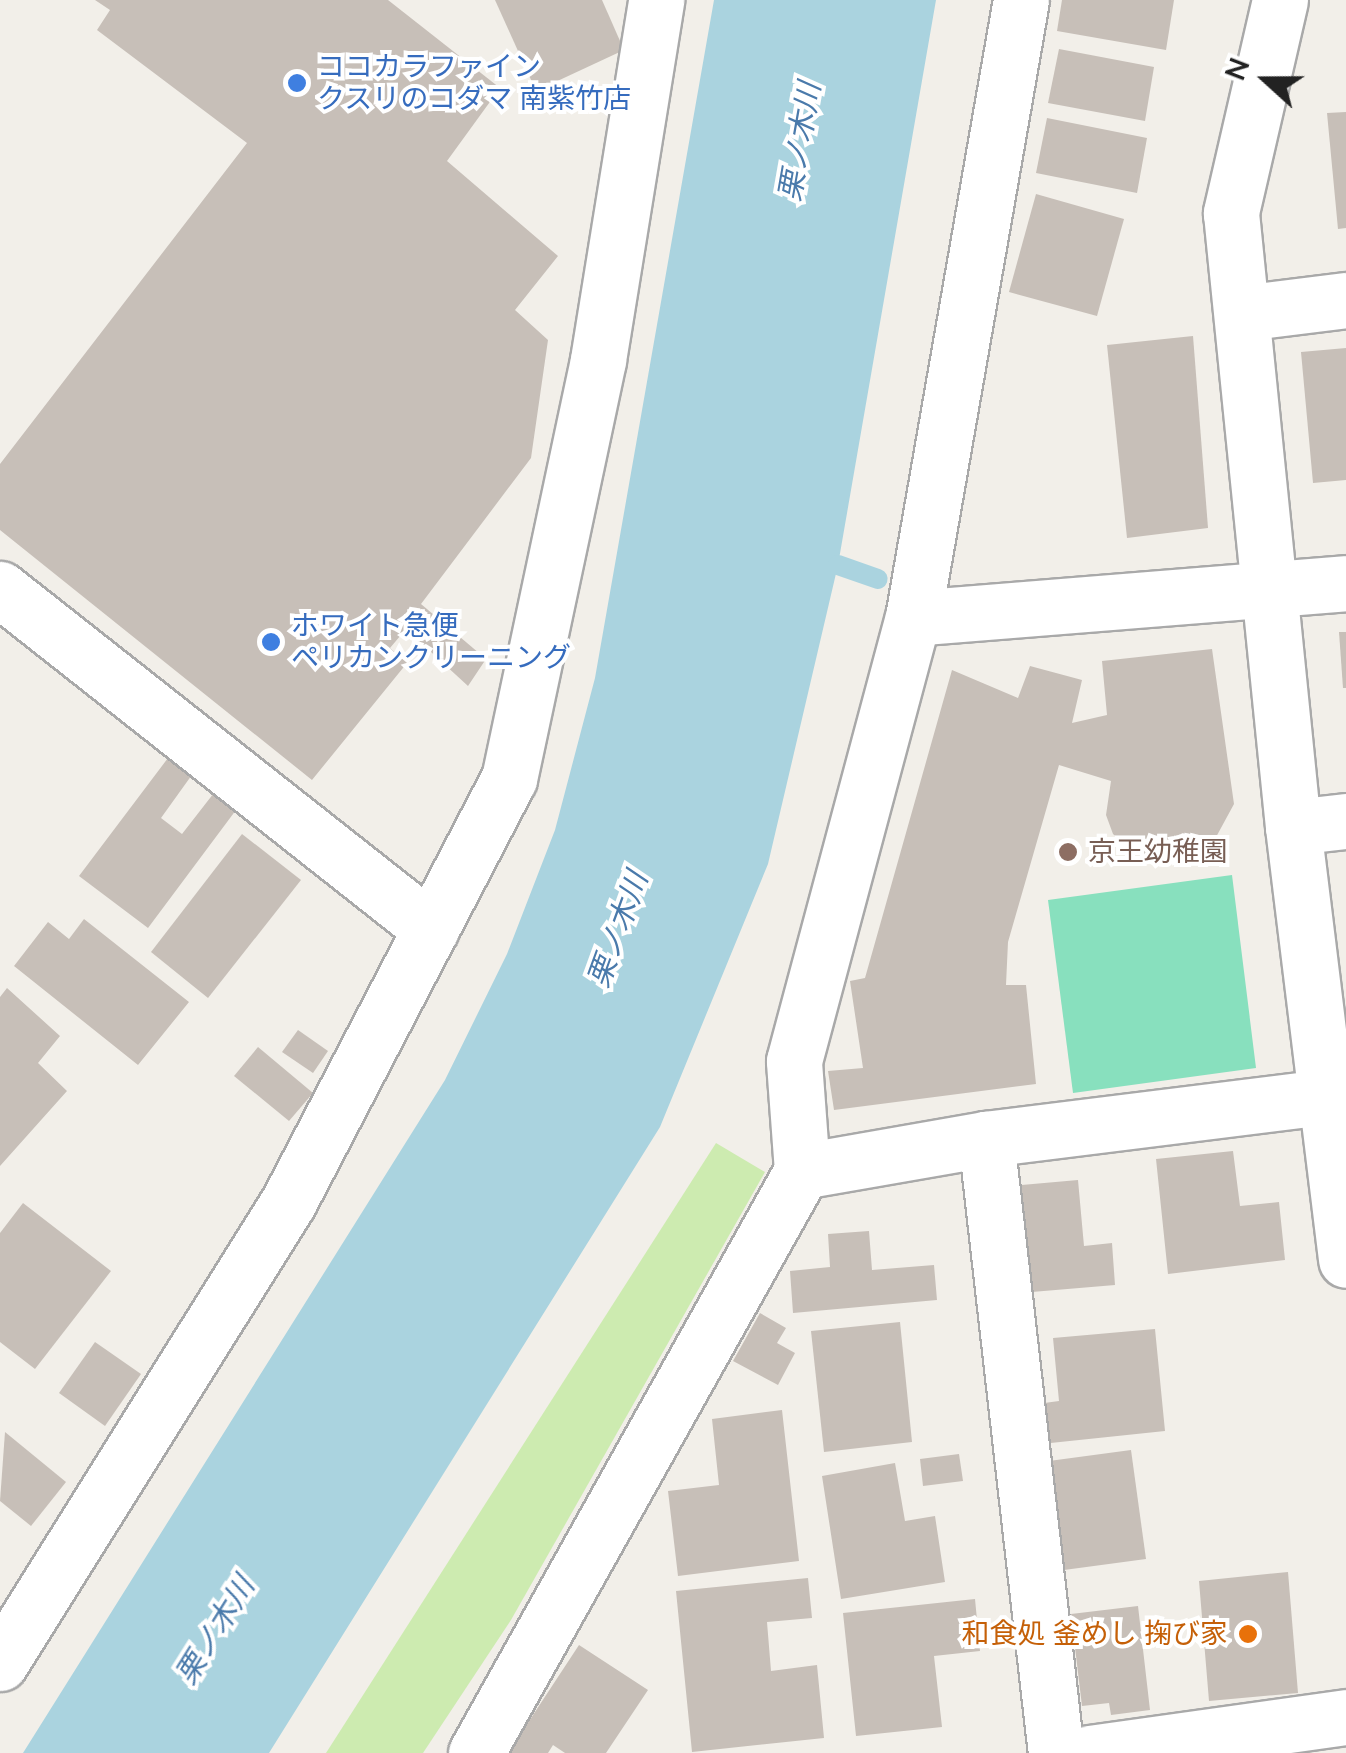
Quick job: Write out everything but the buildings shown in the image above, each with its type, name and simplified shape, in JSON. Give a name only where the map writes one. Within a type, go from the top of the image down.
[{"type":"street","points":[[0,1663],[289,1201],[509,778],[598,360],[656,0]]},
{"type":"street","points":[[476,1753],[802,1171],[794,1061],[913,618],[1020,0]]},
{"type":"street","points":[[1280,0],[1232,213],[1292,827],[1346,1260]]},
{"type":"street","points":[[1242,313],[1346,300]]},
{"type":"street","points":[[913,618],[1346,584]]},
{"type":"street","points":[[0,589],[431,930]]},
{"type":"street","points":[[1292,827],[1346,822]]},
{"type":"street","points":[[802,1171],[986,1140],[1324,1098]]},
{"type":"street","points":[[986,1140],[1056,1753]]},
{"type":"street","points":[[1090,1753],[1346,1717]]},
{"type":"green space","points":[[1232,875],[1256,1068],[1073,1093],[1048,900]]},
{"type":"green space","points":[[716,1143],[765,1172],[511,1620],[423,1753],[326,1753]]},
{"type":"water","name":"栗ノ木川","points":[[714,0],[936,0],[838,565],[768,864],[660,1127],[269,1753],[23,1753],[445,1080],[507,954],[555,830],[595,678]]},
{"type":"waterway","points":[[838,565],[878,579]]},
{"type":"place","name":"ココカラファイン クスリのコダマ 南紫竹店","points":[[297,83]]},
{"type":"place","name":"ホワイト急便 ペリカンクリーニング","points":[[271,642]]},
{"type":"place","name":"京王幼稚園","points":[[1068,852]]},
{"type":"place","name":"和食処 釜めし 掬び家","points":[[1248,1634]]}]
